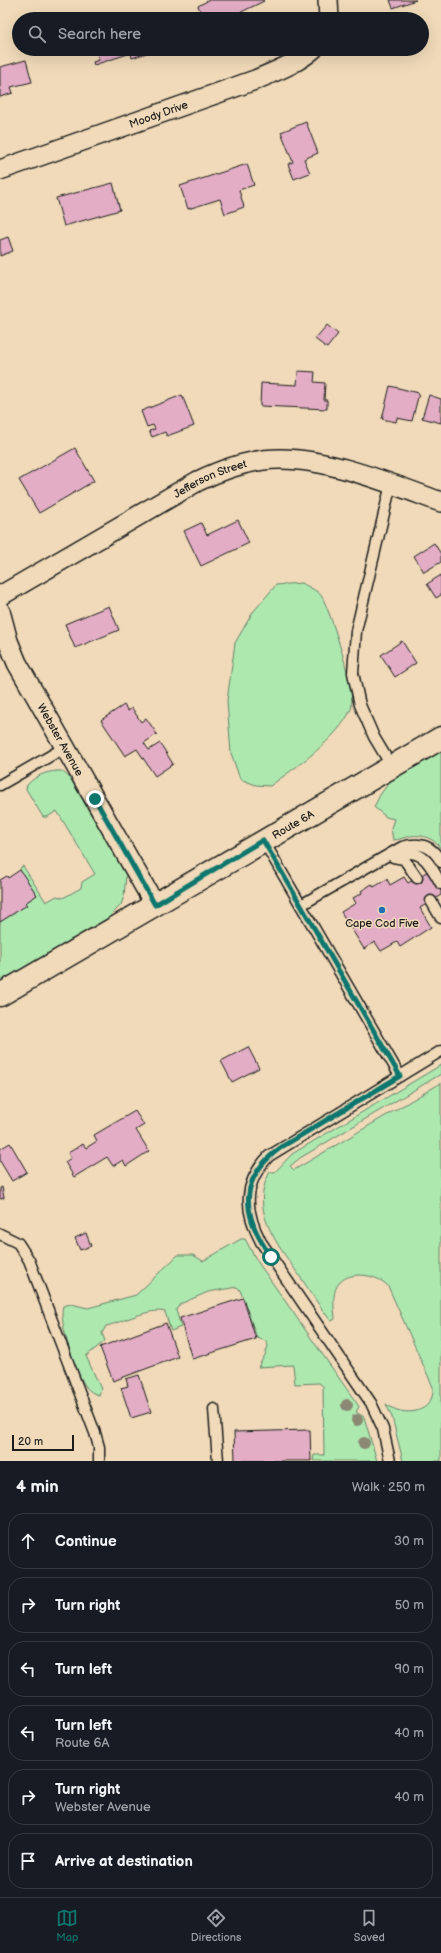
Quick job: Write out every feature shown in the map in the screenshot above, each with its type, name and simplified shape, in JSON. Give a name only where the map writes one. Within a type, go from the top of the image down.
[{"type":"main road","name":"Route 6A","points":[[0,995],[263,840],[441,738]]},
{"type":"street","points":[[328,0],[329,12]]},
{"type":"street","name":"Moody Drive","points":[[0,170],[254,80],[302,59],[305,56]]},
{"type":"street","name":"Jefferson Street","points":[[0,596],[198,481],[218,472],[260,460],[280,459],[319,462],[391,484],[441,502]]},
{"type":"street","name":"Webster Avenue","points":[[0,611],[8,641],[17,663],[64,748],[155,905]]},
{"type":"lane","points":[[391,484],[356,631],[353,673],[360,705],[374,736],[392,767]]},
{"type":"lane","points":[[0,785],[64,748]]},
{"type":"lane","points":[[263,840],[400,1076]]},
{"type":"lane","points":[[301,904],[402,847],[420,844],[428,846],[441,862]]},
{"type":"lane","points":[[381,859],[400,853],[417,854],[427,860],[441,884]]},
{"type":"lane","points":[[381,859],[395,857],[404,859],[417,878]]},
{"type":"lane","points":[[431,901],[441,918]]},
{"type":"lane","points":[[390,1461],[383,1429],[371,1403],[261,1242],[252,1220],[249,1189],[252,1178],[269,1156],[441,1051]]},
{"type":"lane","points":[[0,1234],[18,1243],[29,1260],[95,1433],[99,1447],[99,1461]]},
{"type":"lane","points":[[214,1410],[218,1461]]},
{"type":"green space","points":[[302,583],[318,593],[322,597],[326,606],[337,636],[347,671],[352,701],[351,709],[337,731],[327,742],[304,761],[270,786],[256,785],[240,779],[231,753],[227,701],[235,643],[253,612],[276,585]]},
{"type":"green space","points":[[441,751],[441,849],[432,840],[420,836],[411,836],[393,840],[391,828],[394,819],[386,817],[374,807],[380,795],[390,781]]},
{"type":"green space","points":[[62,771],[70,778],[126,875],[124,896],[121,905],[108,918],[0,982],[0,922],[26,905],[25,903],[37,895],[20,870],[21,867],[23,866],[46,902],[57,896],[63,898],[81,888],[82,882],[95,874],[57,811],[47,817],[43,817],[26,789],[27,785],[37,777],[44,773]]},
{"type":"green space","points":[[441,1065],[441,1074],[300,1158],[290,1166],[294,1170],[441,1083],[441,1461],[403,1461],[392,1417],[386,1404],[401,1411],[417,1411],[429,1403],[432,1396],[433,1387],[388,1286],[370,1276],[355,1275],[348,1277],[337,1286],[335,1290],[335,1318],[331,1321],[276,1241],[264,1214],[262,1201],[264,1186],[270,1172],[275,1172],[292,1154]]},
{"type":"green space","points":[[241,1239],[245,1239],[257,1261],[358,1405],[359,1407],[356,1412],[364,1417],[377,1461],[313,1461],[314,1455],[324,1455],[323,1386],[319,1383],[295,1384],[293,1365],[258,1367],[268,1346],[266,1341],[257,1338],[240,1290],[237,1287],[208,1292],[180,1304],[176,1310],[181,1327],[171,1331],[165,1312],[159,1311],[144,1313],[106,1326],[102,1333],[105,1341],[86,1356],[101,1389],[99,1395],[95,1394],[86,1387],[77,1371],[65,1335],[62,1314],[63,1306],[71,1304],[88,1308],[136,1295],[178,1255],[193,1255],[203,1261]]},
{"type":"building","points":[[209,0],[264,1],[241,12],[201,12],[198,6]]},
{"type":"building","points":[[390,0],[416,0],[393,8]]},
{"type":"building","points":[[98,56],[122,56],[94,65],[93,62],[99,60]]},
{"type":"building","points":[[26,60],[32,82],[11,87],[13,93],[0,97],[0,67]]},
{"type":"building","points":[[306,122],[318,153],[304,159],[310,173],[294,179],[288,164],[293,162],[281,132]]},
{"type":"building","points":[[247,164],[254,185],[239,190],[244,207],[225,214],[220,199],[188,209],[180,186]]},
{"type":"building","points":[[113,183],[120,210],[64,226],[56,198]]},
{"type":"building","points":[[8,237],[13,251],[0,256],[0,240]]},
{"type":"building","points":[[327,325],[338,334],[327,348],[315,339]]},
{"type":"building","points":[[298,371],[315,372],[314,382],[325,383],[324,400],[327,400],[327,409],[260,406],[261,383],[297,385]]},
{"type":"building","points":[[390,386],[419,393],[412,421],[397,418],[396,422],[382,419]]},
{"type":"building","points":[[182,395],[194,426],[167,436],[165,432],[152,437],[149,431],[155,429],[153,425],[147,427],[141,411]]},
{"type":"building","points":[[429,395],[441,399],[441,423],[422,418]]},
{"type":"building","points":[[75,448],[94,481],[39,513],[19,480]]},
{"type":"building","points":[[238,520],[249,543],[201,566],[184,531],[201,523],[207,535]]},
{"type":"building","points":[[434,543],[441,554],[441,562],[424,572],[414,556]]},
{"type":"building","points":[[441,575],[441,595],[436,598],[427,584]]},
{"type":"building","points":[[109,606],[119,630],[75,648],[65,624]]},
{"type":"building","points":[[402,641],[416,663],[395,677],[381,655]]},
{"type":"building","points":[[124,705],[128,711],[132,708],[141,722],[146,718],[157,734],[144,743],[149,750],[160,743],[173,764],[155,776],[137,749],[125,756],[101,720]]},
{"type":"building","points":[[20,870],[37,895],[25,903],[27,905],[0,922],[0,880],[7,876],[8,878]]},
{"type":"building","name":"Cape Cod Five","points":[[430,870],[441,888],[441,895],[420,908],[431,927],[400,947],[397,942],[381,951],[375,942],[364,949],[341,912],[356,903],[353,898],[362,893],[361,891],[372,884],[374,887],[387,879],[390,885],[404,877],[408,883]]},
{"type":"building","points":[[248,1047],[259,1068],[232,1082],[221,1061]]},
{"type":"building","points":[[135,1111],[144,1125],[136,1130],[149,1151],[126,1166],[123,1160],[113,1166],[107,1157],[74,1177],[65,1162],[71,1158],[68,1153],[83,1144],[86,1148],[97,1141],[94,1135]]},
{"type":"building","points":[[10,1143],[27,1172],[12,1181],[0,1161],[0,1149]]},
{"type":"building","points":[[2,1187],[4,1198],[0,1199],[0,1188]]},
{"type":"building","points":[[86,1233],[91,1246],[80,1250],[75,1238]]},
{"type":"building","points":[[243,1298],[256,1339],[192,1359],[180,1318]]},
{"type":"building","points":[[166,1323],[178,1357],[113,1381],[100,1347]]},
{"type":"building","points":[[139,1375],[151,1412],[131,1418],[121,1388],[128,1386],[126,1379]]},
{"type":"building","points":[[310,1430],[311,1461],[235,1461],[234,1432]]},
{"type":"place","name":"Cape Cod Five","points":[[382,910]]},
{"type":"route","points":[[95,799],[155,905],[263,840],[400,1076],[283,1146],[269,1156],[260,1166],[252,1178],[249,1189],[250,1211],[254,1228],[271,1257]]}]
